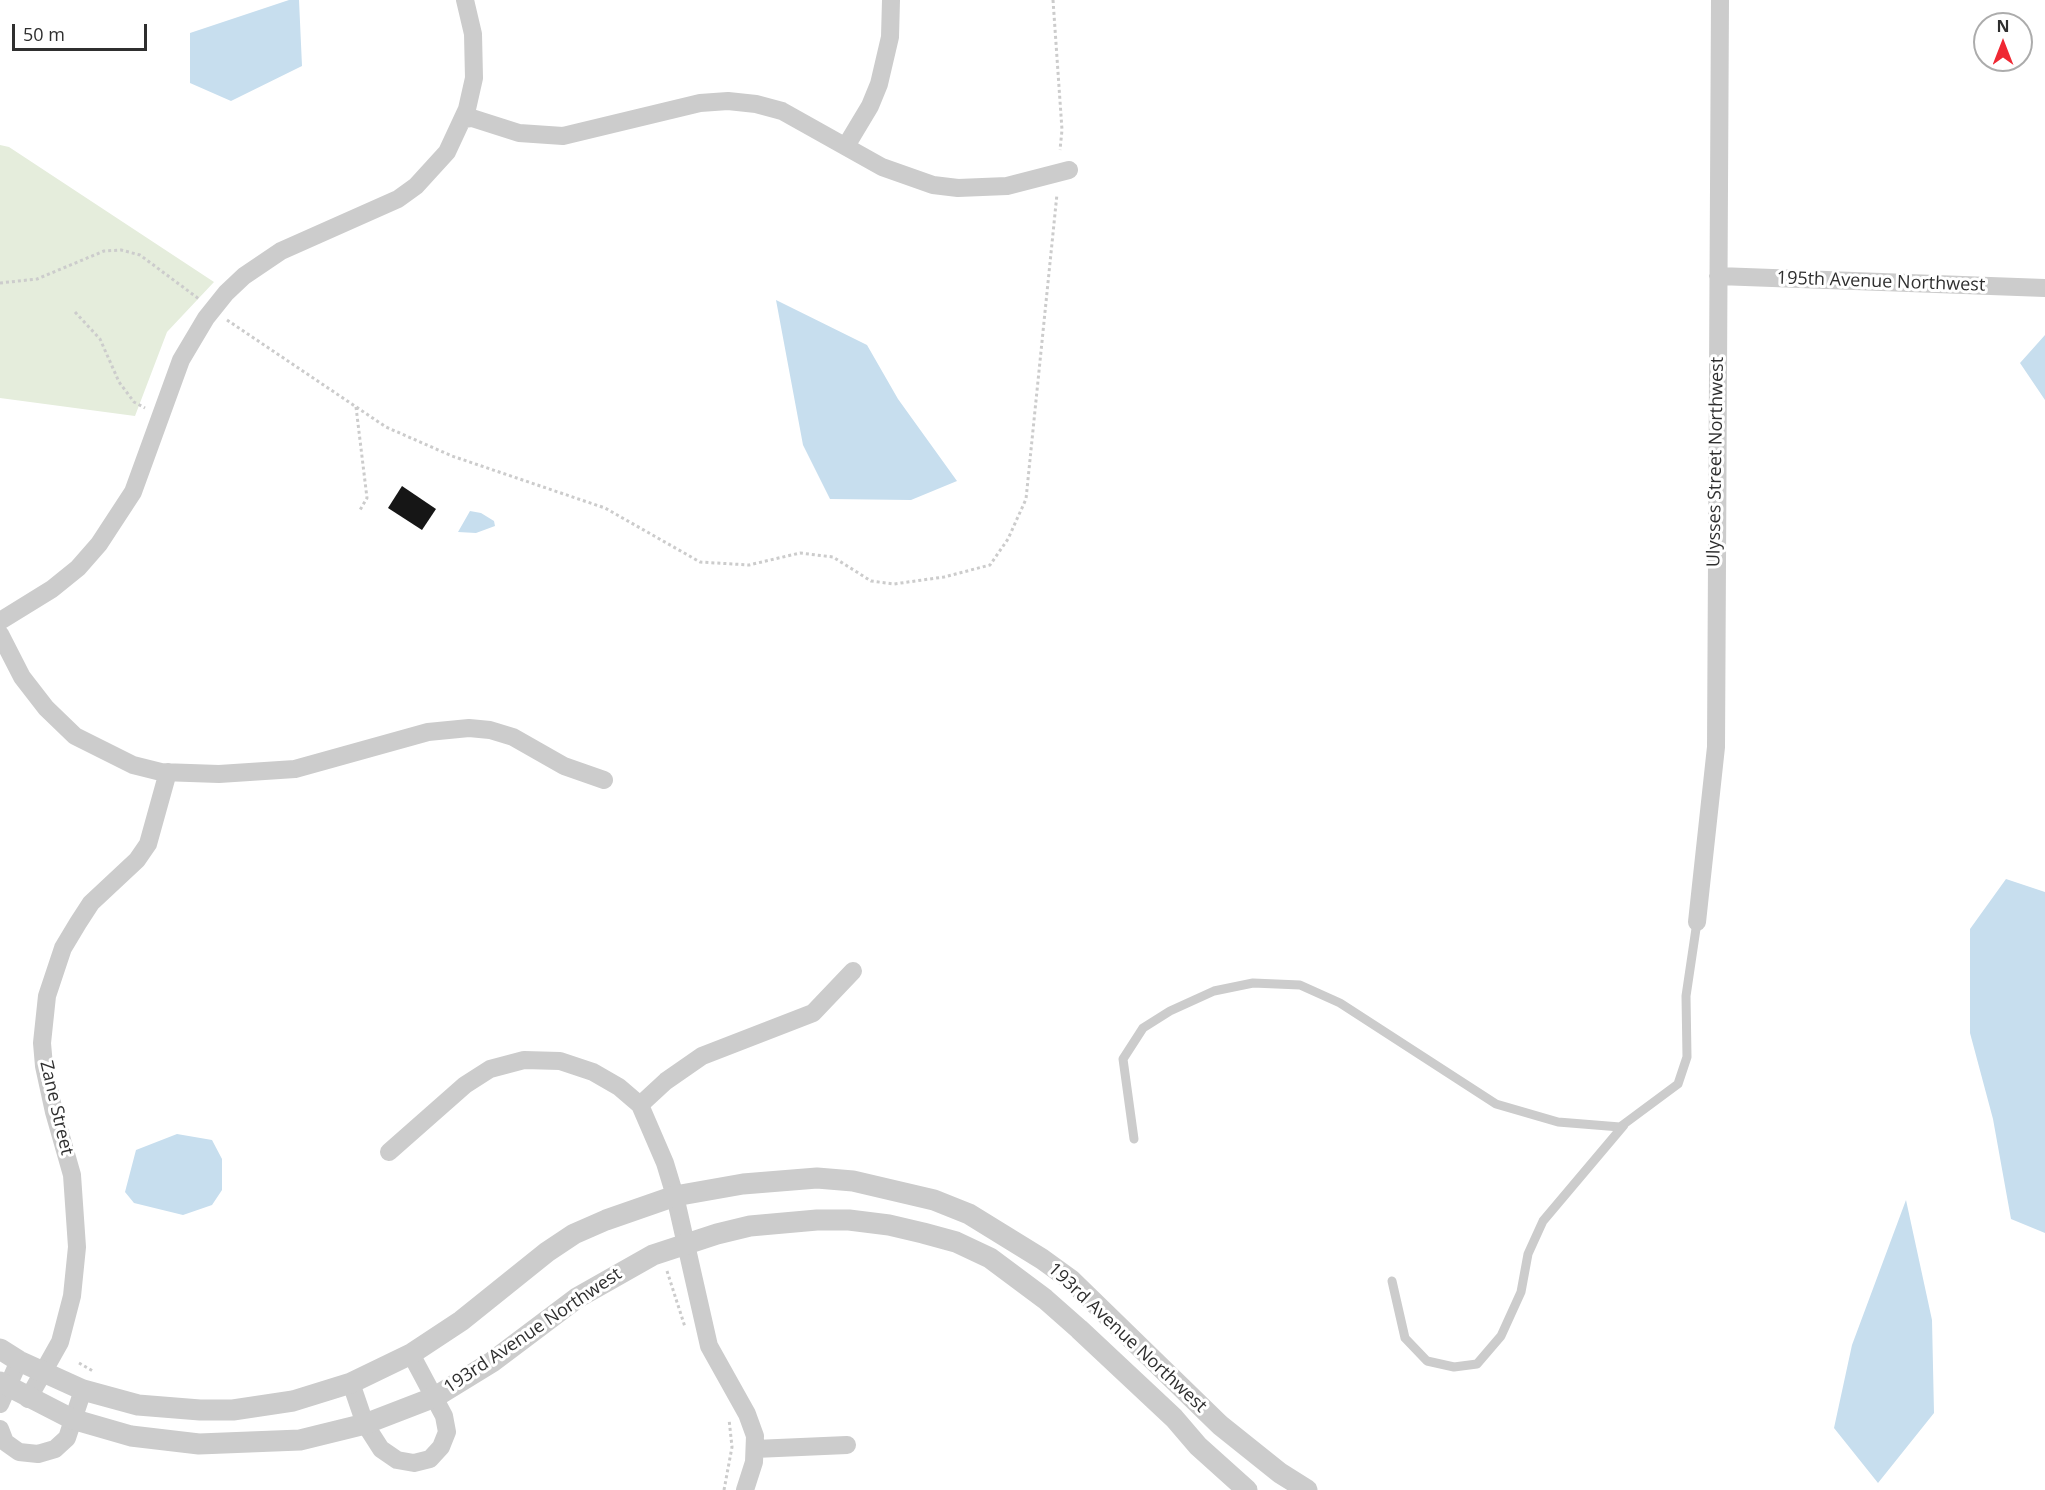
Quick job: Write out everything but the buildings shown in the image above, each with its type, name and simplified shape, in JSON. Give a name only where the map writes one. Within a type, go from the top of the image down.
[{"type":"street","points":[[0,621],[52,589],[78,568],[99,544],[132,492],[181,360],[206,318],[226,293],[260,265],[297,244],[398,199],[416,186],[447,152],[463,119],[474,78],[473,34],[465,0]]},
{"type":"street","points":[[846,146],[870,106],[879,84],[890,37],[891,0]]},
{"type":"street","name":"Ulysses Street Northwest","points":[[1697,922],[1716,747],[1720,0]]},
{"type":"street","points":[[463,119],[472,118],[519,133],[562,136],[700,103],[728,101],[756,104],[782,111],[907,177],[958,188],[1007,186],[1069,170]]},
{"type":"street","name":"195th Avenue Northwest","points":[[1718,276],[2045,288]]},
{"type":"street","points":[[0,634],[22,677],[46,708],[75,736],[133,765],[168,772],[219,774],[295,769],[428,732],[469,728],[490,730],[513,737],[564,766],[604,780]]},
{"type":"street","name":"Zane Street","points":[[28,1399],[60,1342],[67,1321],[75,1271],[77,1239],[72,1175],[44,1066],[42,1042],[47,996],[63,948],[78,922],[92,903],[137,860],[148,844],[168,772]]},
{"type":"street","points":[[640,1105],[666,1081],[702,1056],[813,1013],[853,971]]},
{"type":"street","points":[[389,1152],[465,1085],[490,1069],[524,1060],[560,1061],[593,1072],[619,1087],[640,1105],[665,1162],[675,1196],[709,1346],[747,1414],[756,1436],[754,1462],[745,1490]]},
{"type":"street","name":"193rd Avenue Northwest","points":[[0,1349],[19,1361],[83,1390],[138,1405],[233,1410],[293,1401],[351,1383],[411,1354],[461,1321],[517,1274],[574,1234],[627,1211],[675,1196],[743,1184],[805,1179],[841,1180],[897,1189],[969,1214],[1005,1234],[1071,1280],[1220,1425],[1280,1473],[1307,1490]]},
{"type":"street","name":"193rd Avenue Northwest","points":[[19,1361],[2,1391],[28,1399],[72,1419],[131,1436],[165,1442],[233,1444],[300,1440],[365,1424],[435,1397],[492,1362],[548,1318],[602,1282],[653,1255],[750,1226],[817,1220],[889,1225],[956,1242],[990,1258],[1045,1299],[1174,1418],[1198,1446],[1247,1490]]},
{"type":"street","name":"193rd Avenue Northwest","points":[[351,1383],[365,1424],[381,1449],[397,1460],[414,1463],[430,1459],[441,1448],[447,1432],[444,1416],[411,1354]]},
{"type":"street","points":[[0,1429],[5,1442],[19,1452],[38,1454],[55,1449],[66,1438],[83,1390]]},
{"type":"street","points":[[755,1449],[847,1445]]},
{"type":"lane","points":[[1134,1138],[1123,1059],[1143,1028],[1170,1011],[1214,991],[1253,983],[1299,985],[1340,1003],[1496,1104],[1558,1122],[1620,1126],[1678,1084],[1687,1057],[1686,996],[1697,922]]},
{"type":"lane","points":[[1392,1281],[1405,1338],[1427,1361],[1454,1367],[1477,1364],[1501,1336],[1521,1292],[1528,1254],[1543,1221],[1628,1120]]},
{"type":"path","points":[[1053,0],[1062,130],[1060,150]]},
{"type":"path","points":[[220,316],[241,327],[386,427],[452,456],[605,508],[700,562],[749,565],[800,553],[833,557],[872,581],[894,584],[944,577],[990,565],[1008,540],[1026,499],[1057,194]]},
{"type":"path","points":[[0,283],[37,279],[104,251],[121,250],[140,255],[199,299]]},
{"type":"path","points":[[75,312],[100,339],[119,382],[134,402],[160,415]]},
{"type":"path","points":[[356,407],[367,498],[360,510]]},
{"type":"path","points":[[79,1363],[99,1373]]},
{"type":"green space","points":[[0,145],[9,147],[214,282],[167,332],[135,416],[0,398]]},
{"type":"water","points":[[289,0],[299,0],[302,66],[231,101],[190,83],[190,33]]},
{"type":"water","points":[[776,300],[867,345],[898,399],[957,481],[911,500],[830,499],[803,445]]},
{"type":"water","points":[[2045,335],[2045,400],[2020,363]]},
{"type":"water","points":[[470,511],[481,513],[494,521],[495,526],[476,533],[458,532]]},
{"type":"water","points":[[2006,879],[2045,892],[2045,1233],[2011,1219],[1993,1119],[1970,1033],[1970,929]]},
{"type":"water","points":[[177,1134],[212,1140],[222,1159],[222,1190],[212,1205],[183,1215],[134,1203],[125,1192],[136,1150]]},
{"type":"water","points":[[1906,1200],[1932,1320],[1934,1413],[1878,1483],[1834,1428],[1852,1345]]}]
